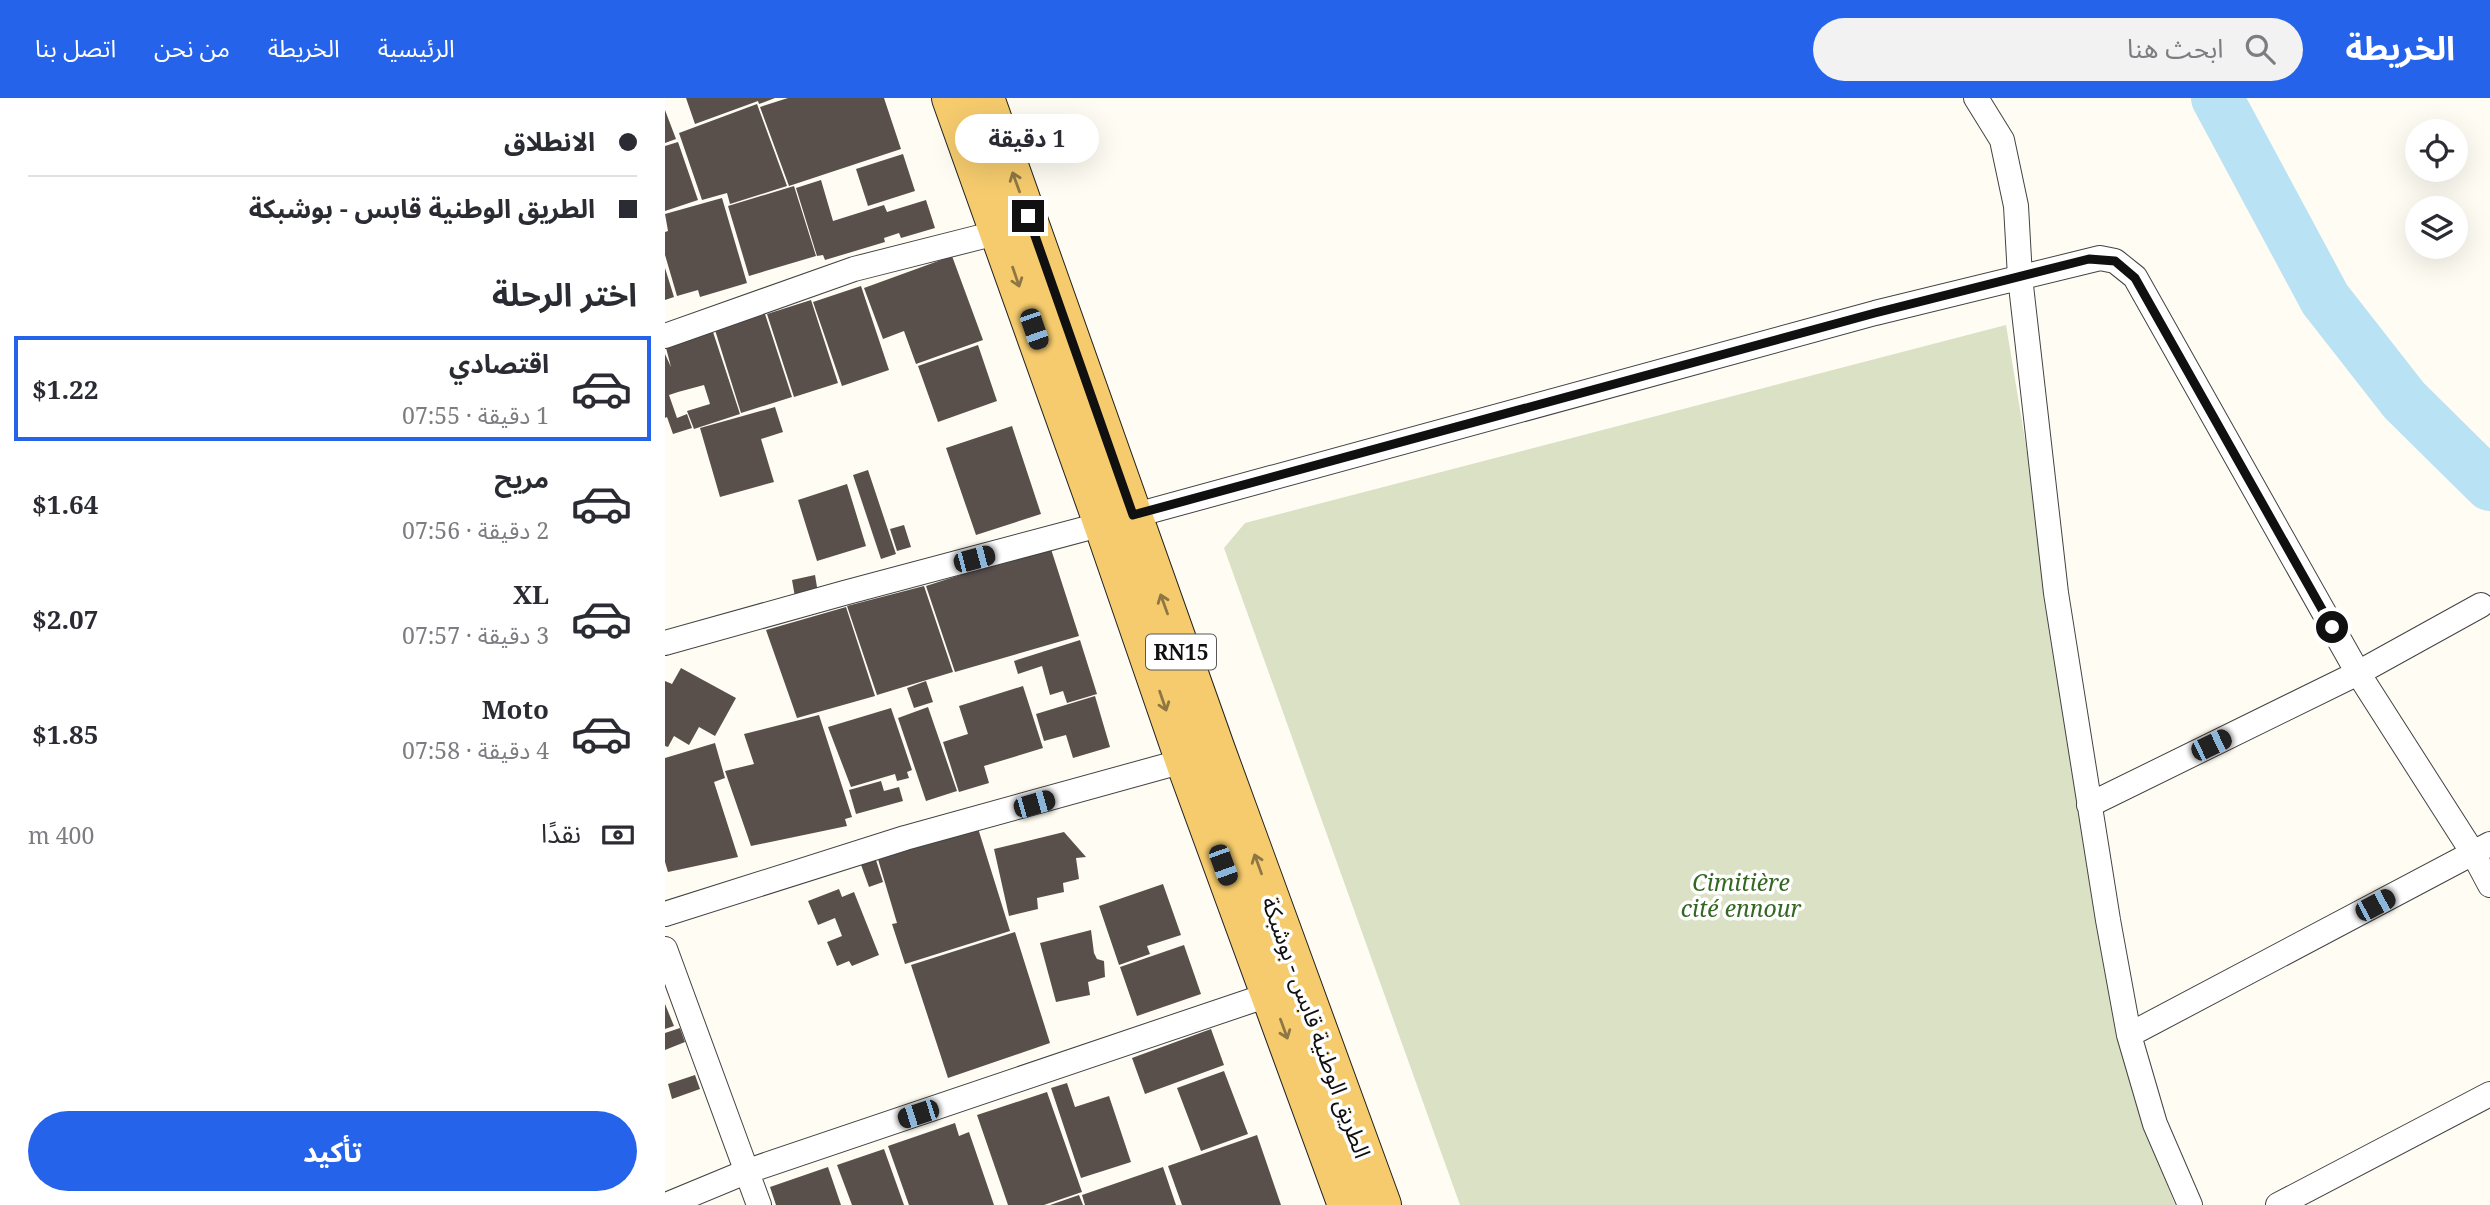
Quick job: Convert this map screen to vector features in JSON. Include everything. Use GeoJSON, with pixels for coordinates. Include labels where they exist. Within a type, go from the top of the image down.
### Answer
{"type":"FeatureCollection","features":[{"type":"Feature","properties":{"kind":"main road","name":"الطريق الوطنية قابس - بوشبكة"},"geometry":{"type":"LineString","coordinates":[[951,98],[1000,232],[1118,520]]}},
{"type":"Feature","properties":{"kind":"main road","name":"الطريق الوطنية قابس - بوشبكة"},"geometry":{"type":"LineString","coordinates":[[985,98],[1118,520],[1200,756],[1271,993],[1347,1205]]}},
{"type":"Feature","properties":{"kind":"main road","name":"الطريق الوطنية قابس - بوشبكة"},"geometry":{"type":"LineString","coordinates":[[1200,756],[1382,1205]]}},
{"type":"Feature","properties":{"kind":"street"},"geometry":{"type":"LineString","coordinates":[[1976,98],[2002,140],[2016,206],[2020,276],[2056,593],[2089,806],[2129,1035],[2155,1124],[2190,1205]]}},
{"type":"Feature","properties":{"kind":"street"},"geometry":{"type":"LineString","coordinates":[[665,336],[854,269],[1000,232]]}},
{"type":"Feature","properties":{"kind":"street"},"geometry":{"type":"LineString","coordinates":[[665,643],[1875,313],[2100,258],[2115,261],[2135,278],[2358,673],[2482,849],[2490,885]]}},
{"type":"Feature","properties":{"kind":"street"},"geometry":{"type":"LineString","coordinates":[[2089,806],[2358,673],[2481,605]]}},
{"type":"Feature","properties":{"kind":"street"},"geometry":{"type":"LineString","coordinates":[[665,914],[905,838],[1200,756]]}},
{"type":"Feature","properties":{"kind":"street"},"geometry":{"type":"LineString","coordinates":[[2129,1035],[2482,849]]}},
{"type":"Feature","properties":{"kind":"street"},"geometry":{"type":"LineString","coordinates":[[665,949],[759,1205]]}},
{"type":"Feature","properties":{"kind":"street"},"geometry":{"type":"LineString","coordinates":[[666,1205],[748,1171],[1271,993]]}},
{"type":"Feature","properties":{"kind":"street"},"geometry":{"type":"LineString","coordinates":[[2278,1205],[2490,1094]]}},
{"type":"Feature","properties":{"kind":"green space","name":"Cimitière cité ennour"},"geometry":{"type":"Polygon","coordinates":[[[2006,325],[2134,1098],[2175,1205],[1460,1205],[1224,548],[1245,523],[2006,325]]]}},
{"type":"Feature","properties":{"kind":"building"},"geometry":{"type":"Polygon","coordinates":[[[686,98],[775,98],[759,104],[758,101],[695,124],[686,98]]]}},
{"type":"Feature","properties":{"kind":"building"},"geometry":{"type":"Polygon","coordinates":[[[788,98],[884,98],[901,149],[789,186],[760,107],[788,98]]]}},
{"type":"Feature","properties":{"kind":"building"},"geometry":{"type":"Polygon","coordinates":[[[757,104],[787,186],[730,204],[727,193],[702,200],[679,133],[757,104]]]}},
{"type":"Feature","properties":{"kind":"building"},"geometry":{"type":"Polygon","coordinates":[[[665,110],[676,139],[665,143],[665,110]]]}},
{"type":"Feature","properties":{"kind":"building"},"geometry":{"type":"Polygon","coordinates":[[[678,142],[698,200],[665,211],[665,146],[678,142]]]}},
{"type":"Feature","properties":{"kind":"building"},"geometry":{"type":"Polygon","coordinates":[[[903,154],[915,191],[868,206],[856,169],[903,154]]]}},
{"type":"Feature","properties":{"kind":"building"},"geometry":{"type":"Polygon","coordinates":[[[821,180],[833,221],[884,205],[887,212],[926,200],[935,228],[901,238],[899,233],[884,238],[885,242],[825,260],[823,255],[817,256],[796,188],[821,180]]]}},
{"type":"Feature","properties":{"kind":"building"},"geometry":{"type":"Polygon","coordinates":[[[794,186],[816,256],[749,276],[728,206],[794,186]]]}},
{"type":"Feature","properties":{"kind":"building"},"geometry":{"type":"Polygon","coordinates":[[[722,198],[747,283],[700,297],[698,290],[677,296],[665,255],[665,232],[668,231],[665,214],[722,198]]]}},
{"type":"Feature","properties":{"kind":"building"},"geometry":{"type":"Polygon","coordinates":[[[952,256],[983,340],[916,364],[904,331],[883,339],[864,288],[952,256]]]}},
{"type":"Feature","properties":{"kind":"building"},"geometry":{"type":"Polygon","coordinates":[[[665,268],[674,297],[665,300],[665,268]]]}},
{"type":"Feature","properties":{"kind":"building"},"geometry":{"type":"Polygon","coordinates":[[[861,286],[889,370],[842,386],[813,302],[861,286]]]}},
{"type":"Feature","properties":{"kind":"building"},"geometry":{"type":"Polygon","coordinates":[[[811,300],[838,383],[794,397],[767,314],[811,300]]]}},
{"type":"Feature","properties":{"kind":"building"},"geometry":{"type":"Polygon","coordinates":[[[765,314],[792,397],[741,413],[715,330],[765,314]]]}},
{"type":"Feature","properties":{"kind":"building"},"geometry":{"type":"Polygon","coordinates":[[[712,329],[740,414],[694,429],[687,411],[710,404],[704,385],[678,392],[669,395],[677,418],[687,414],[692,428],[673,434],[667,417],[665,418],[665,354],[671,367],[665,344],[712,329]]]}},
{"type":"Feature","properties":{"kind":"building"},"geometry":{"type":"Polygon","coordinates":[[[978,345],[997,401],[938,422],[918,366],[978,345]]]}},
{"type":"Feature","properties":{"kind":"building"},"geometry":{"type":"Polygon","coordinates":[[[775,407],[783,432],[761,439],[774,482],[720,497],[700,428],[775,407]]]}},
{"type":"Feature","properties":{"kind":"building"},"geometry":{"type":"Polygon","coordinates":[[[1012,426],[1041,514],[976,535],[946,448],[1012,426]]]}},
{"type":"Feature","properties":{"kind":"building"},"geometry":{"type":"Polygon","coordinates":[[[868,470],[896,554],[881,559],[853,475],[868,470]]]}},
{"type":"Feature","properties":{"kind":"building"},"geometry":{"type":"Polygon","coordinates":[[[847,484],[866,546],[817,561],[798,500],[847,484]]]}},
{"type":"Feature","properties":{"kind":"building"},"geometry":{"type":"Polygon","coordinates":[[[904,525],[911,547],[897,551],[890,529],[904,525]]]}},
{"type":"Feature","properties":{"kind":"building"},"geometry":{"type":"Polygon","coordinates":[[[1050,546],[1079,636],[955,672],[926,586],[1050,546]]]}},
{"type":"Feature","properties":{"kind":"building"},"geometry":{"type":"Polygon","coordinates":[[[815,575],[818,593],[795,597],[792,580],[815,575]]]}},
{"type":"Feature","properties":{"kind":"building"},"geometry":{"type":"Polygon","coordinates":[[[924,586],[953,672],[877,695],[847,606],[924,586]]]}},
{"type":"Feature","properties":{"kind":"building"},"geometry":{"type":"Polygon","coordinates":[[[846,607],[875,696],[797,718],[766,630],[846,607]]]}},
{"type":"Feature","properties":{"kind":"building"},"geometry":{"type":"Polygon","coordinates":[[[1080,640],[1097,694],[1067,703],[1063,691],[1050,695],[1042,666],[1018,674],[1014,661],[1080,640]]]}},
{"type":"Feature","properties":{"kind":"building"},"geometry":{"type":"Polygon","coordinates":[[[681,668],[736,698],[715,736],[699,727],[689,745],[674,736],[668,747],[665,746],[665,681],[672,684],[681,668]]]}},
{"type":"Feature","properties":{"kind":"building"},"geometry":{"type":"Polygon","coordinates":[[[926,681],[933,702],[914,708],[907,688],[926,681]]]}},
{"type":"Feature","properties":{"kind":"building"},"geometry":{"type":"Polygon","coordinates":[[[1023,686],[1043,748],[984,766],[989,783],[959,792],[943,742],[968,734],[959,706],[1023,686]]]}},
{"type":"Feature","properties":{"kind":"building"},"geometry":{"type":"Polygon","coordinates":[[[1095,696],[1110,747],[1073,758],[1066,735],[1044,741],[1036,714],[1095,696]]]}},
{"type":"Feature","properties":{"kind":"building"},"geometry":{"type":"Polygon","coordinates":[[[928,707],[957,791],[926,801],[898,718],[928,707]]]}},
{"type":"Feature","properties":{"kind":"building"},"geometry":{"type":"Polygon","coordinates":[[[891,708],[912,770],[907,772],[909,778],[897,781],[895,774],[851,787],[828,727],[891,708]]]}},
{"type":"Feature","properties":{"kind":"building"},"geometry":{"type":"Polygon","coordinates":[[[819,715],[852,817],[845,819],[847,826],[751,846],[725,771],[754,764],[744,734],[819,715]]]}},
{"type":"Feature","properties":{"kind":"building"},"geometry":{"type":"Polygon","coordinates":[[[715,743],[725,778],[714,782],[738,857],[668,872],[665,862],[665,758],[715,743]]]}},
{"type":"Feature","properties":{"kind":"building"},"geometry":{"type":"Polygon","coordinates":[[[881,781],[884,791],[899,787],[903,801],[856,814],[849,790],[881,781]]]}},
{"type":"Feature","properties":{"kind":"building"},"geometry":{"type":"Polygon","coordinates":[[[977,825],[1010,931],[905,964],[892,924],[897,923],[877,856],[977,825]]]}},
{"type":"Feature","properties":{"kind":"building"},"geometry":{"type":"Polygon","coordinates":[[[1064,832],[1086,857],[1076,858],[1079,879],[1063,883],[1064,892],[1037,898],[1038,909],[1009,916],[994,849],[1064,832]]]}},
{"type":"Feature","properties":{"kind":"building"},"geometry":{"type":"Polygon","coordinates":[[[875,857],[883,882],[869,887],[860,862],[875,857]]]}},
{"type":"Feature","properties":{"kind":"building"},"geometry":{"type":"Polygon","coordinates":[[[1163,884],[1181,935],[1147,946],[1150,954],[1119,965],[1099,906],[1163,884]]]}},
{"type":"Feature","properties":{"kind":"building"},"geometry":{"type":"Polygon","coordinates":[[[839,889],[842,897],[854,892],[879,955],[852,966],[849,961],[837,966],[827,942],[842,936],[835,918],[818,925],[808,901],[839,889]]]}},
{"type":"Feature","properties":{"kind":"building"},"geometry":{"type":"Polygon","coordinates":[[[1091,930],[1094,953],[1097,959],[1104,961],[1105,977],[1088,982],[1090,995],[1056,1002],[1040,943],[1091,930]]]}},
{"type":"Feature","properties":{"kind":"building"},"geometry":{"type":"Polygon","coordinates":[[[1015,932],[1050,1043],[948,1078],[911,965],[1015,932]]]}},
{"type":"Feature","properties":{"kind":"building"},"geometry":{"type":"Polygon","coordinates":[[[1184,945],[1201,994],[1137,1016],[1120,967],[1184,945]]]}},
{"type":"Feature","properties":{"kind":"building"},"geometry":{"type":"Polygon","coordinates":[[[665,1004],[674,1026],[665,1029],[665,1004]]]}},
{"type":"Feature","properties":{"kind":"building"},"geometry":{"type":"Polygon","coordinates":[[[680,1028],[685,1042],[665,1050],[665,1033],[680,1028]]]}},
{"type":"Feature","properties":{"kind":"building"},"geometry":{"type":"Polygon","coordinates":[[[1211,1029],[1224,1065],[1145,1094],[1132,1058],[1211,1029]]]}},
{"type":"Feature","properties":{"kind":"building"},"geometry":{"type":"Polygon","coordinates":[[[1224,1071],[1248,1134],[1201,1151],[1177,1088],[1224,1071]]]}},
{"type":"Feature","properties":{"kind":"building"},"geometry":{"type":"Polygon","coordinates":[[[695,1075],[700,1089],[672,1099],[668,1084],[695,1075]]]}},
{"type":"Feature","properties":{"kind":"building"},"geometry":{"type":"Polygon","coordinates":[[[1067,1083],[1075,1107],[1109,1096],[1131,1162],[1081,1178],[1051,1088],[1067,1083]]]}},
{"type":"Feature","properties":{"kind":"building"},"geometry":{"type":"Polygon","coordinates":[[[1047,1092],[1082,1192],[1044,1205],[1008,1205],[977,1115],[1047,1092]]]}},
{"type":"Feature","properties":{"kind":"building"},"geometry":{"type":"Polygon","coordinates":[[[955,1123],[959,1136],[969,1132],[994,1205],[909,1205],[888,1146],[955,1123]]]}},
{"type":"Feature","properties":{"kind":"building"},"geometry":{"type":"Polygon","coordinates":[[[1257,1135],[1281,1205],[1182,1205],[1168,1166],[1257,1135]]]}},
{"type":"Feature","properties":{"kind":"building"},"geometry":{"type":"Polygon","coordinates":[[[884,1149],[904,1205],[852,1205],[837,1165],[884,1149]]]}},
{"type":"Feature","properties":{"kind":"building"},"geometry":{"type":"Polygon","coordinates":[[[828,1167],[841,1205],[776,1205],[770,1187],[828,1167]]]}},
{"type":"Feature","properties":{"kind":"building"},"geometry":{"type":"Polygon","coordinates":[[[1163,1167],[1176,1205],[1085,1205],[1082,1195],[1163,1167]]]}},
{"type":"Feature","properties":{"kind":"building"},"geometry":{"type":"Polygon","coordinates":[[[1079,1195],[1083,1205],[1050,1205],[1079,1195]]]}},
{"type":"Feature","properties":{"kind":"waterway"},"geometry":{"type":"LineString","coordinates":[[2217,98],[2325,299],[2404,400],[2490,485]]}},
{"type":"Feature","properties":{"kind":"route"},"geometry":{"type":"LineString","coordinates":[[1028,216],[1133,515],[1875,313],[2089,259],[2115,261],[2135,278],[2332,627]]}}]}
